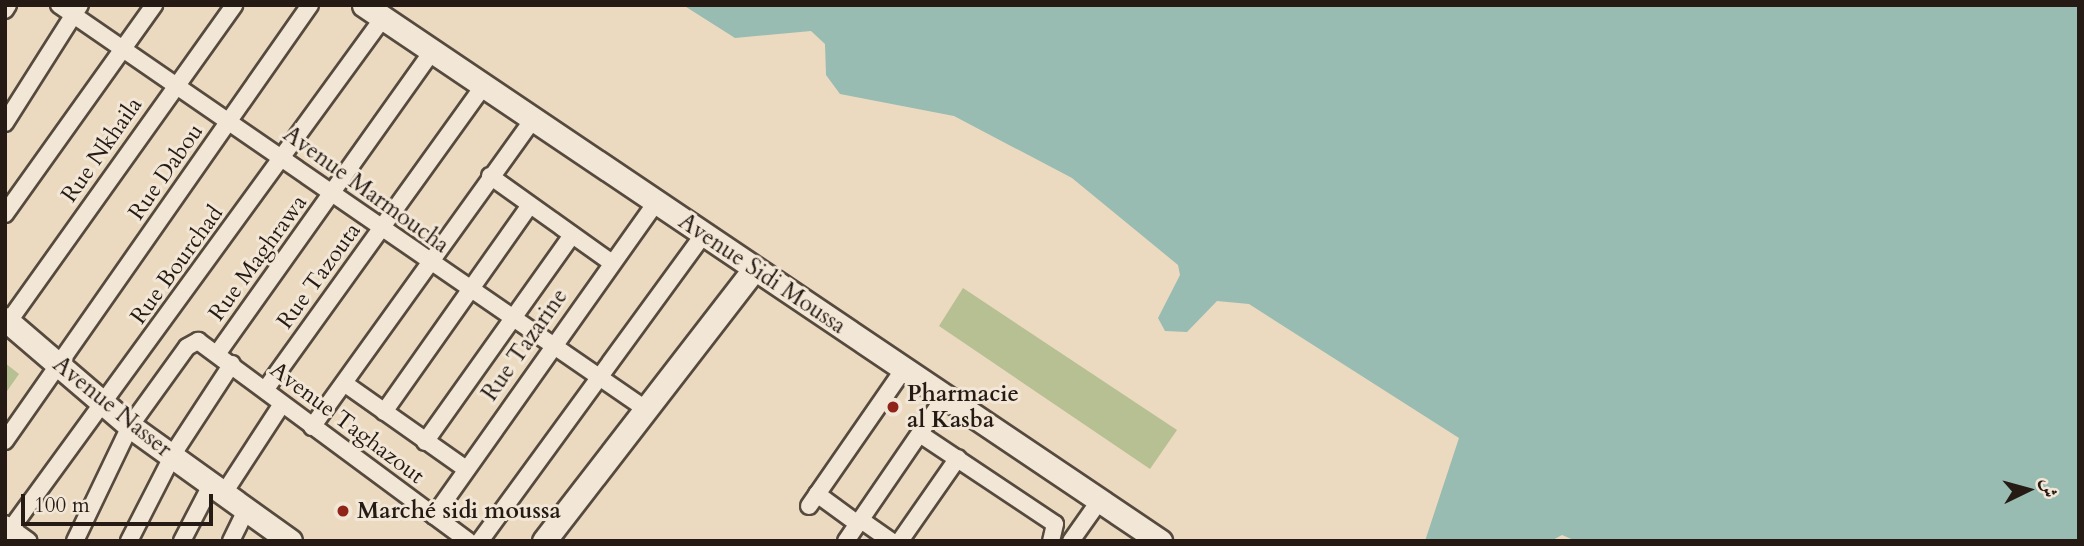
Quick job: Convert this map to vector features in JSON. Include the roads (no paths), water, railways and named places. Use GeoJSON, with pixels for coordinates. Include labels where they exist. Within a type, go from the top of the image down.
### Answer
{"type":"FeatureCollection","features":[{"type":"Feature","properties":{"kind":"street"},"geometry":{"type":"LineString","coordinates":[[5,10],[8,5]]}},
{"type":"Feature","properties":{"kind":"street","name":"Avenue Marmoucha"},"geometry":{"type":"LineString","coordinates":[[59,5],[77,10],[122,50],[229,120],[427,263],[648,410]]}},
{"type":"Feature","properties":{"kind":"street"},"geometry":{"type":"LineString","coordinates":[[5,214],[154,5]]}},
{"type":"Feature","properties":{"kind":"street","name":"Rue Nkhaila"},"geometry":{"type":"LineString","coordinates":[[7,320],[234,5]]}},
{"type":"Feature","properties":{"kind":"street","name":"Rue Dabou"},"geometry":{"type":"LineString","coordinates":[[5,441],[310,5]]}},
{"type":"Feature","properties":{"kind":"street"},"geometry":{"type":"LineString","coordinates":[[5,123],[77,10]]}},
{"type":"Feature","properties":{"kind":"street","name":"Avenue Sidi Moussa"},"geometry":{"type":"LineString","coordinates":[[374,12],[1158,540]]}},
{"type":"Feature","properties":{"kind":"street","name":"Rue Bourchad"},"geometry":{"type":"LineString","coordinates":[[7,530],[283,158],[374,12]]}},
{"type":"Feature","properties":{"kind":"street","name":"Rue Maghrawa"},"geometry":{"type":"LineString","coordinates":[[217,354],[432,51]]}},
{"type":"Feature","properties":{"kind":"street","name":"Rue Tazouta"},"geometry":{"type":"LineString","coordinates":[[265,390],[484,85]]}},
{"type":"Feature","properties":{"kind":"street"},"geometry":{"type":"LineString","coordinates":[[312,427],[427,263],[534,118]]}},
{"type":"Feature","properties":{"kind":"street"},"geometry":{"type":"LineString","coordinates":[[490,176],[612,263]]}},
{"type":"Feature","properties":{"kind":"street","name":"Rue Tazarine"},"geometry":{"type":"LineString","coordinates":[[434,516],[551,345],[656,202]]}},
{"type":"Feature","properties":{"kind":"street"},"geometry":{"type":"LineString","coordinates":[[384,412],[530,205]]}},
{"type":"Feature","properties":{"kind":"street"},"geometry":{"type":"LineString","coordinates":[[480,541],[597,375],[704,234]]}},
{"type":"Feature","properties":{"kind":"street"},"geometry":{"type":"LineString","coordinates":[[425,442],[572,235]]}},
{"type":"Feature","properties":{"kind":"street"},"geometry":{"type":"LineString","coordinates":[[544,541],[648,410],[754,269]]}},
{"type":"Feature","properties":{"kind":"street","name":"Avenue Nasser"},"geometry":{"type":"LineString","coordinates":[[7,320],[130,426],[288,540]]}},
{"type":"Feature","properties":{"kind":"street","name":"Avenue Taghazout"},"geometry":{"type":"LineString","coordinates":[[130,426],[187,346],[198,341],[468,541]]}},
{"type":"Feature","properties":{"kind":"street"},"geometry":{"type":"LineString","coordinates":[[129,541],[172,457],[232,364]]}},
{"type":"Feature","properties":{"kind":"street"},"geometry":{"type":"LineString","coordinates":[[891,541],[813,500],[903,370]]}},
{"type":"Feature","properties":{"kind":"street"},"geometry":{"type":"LineString","coordinates":[[344,383],[466,469]]}},
{"type":"Feature","properties":{"kind":"street"},"geometry":{"type":"LineString","coordinates":[[846,541],[944,398]]}},
{"type":"Feature","properties":{"kind":"street"},"geometry":{"type":"LineString","coordinates":[[182,541],[282,404]]}},
{"type":"Feature","properties":{"kind":"street"},"geometry":{"type":"LineString","coordinates":[[75,541],[130,426]]}},
{"type":"Feature","properties":{"kind":"street"},"geometry":{"type":"LineString","coordinates":[[920,434],[1055,524],[1051,541]]}},
{"type":"Feature","properties":{"kind":"street"},"geometry":{"type":"LineString","coordinates":[[900,541],[958,458]]}},
{"type":"Feature","properties":{"kind":"street"},"geometry":{"type":"LineString","coordinates":[[1071,541],[1100,500]]}},
{"type":"Feature","properties":{"kind":"street"},"geometry":{"type":"LineString","coordinates":[[231,541],[246,510]]}},
{"type":"Feature","properties":{"kind":"street"},"geometry":{"type":"LineString","coordinates":[[7,530],[28,541]]}},
{"type":"Feature","properties":{"kind":"water"},"geometry":{"type":"Polygon","coordinates":[[[683,5],[2079,5],[2079,541],[1576,541],[1562,535],[1551,541],[1425,541],[1459,438],[1249,304],[1217,301],[1187,332],[1165,331],[1158,318],[1180,275],[1178,265],[1072,178],[954,116],[840,94],[826,75],[825,44],[811,31],[735,38],[683,5]]]}},
{"type":"Feature","properties":{"kind":"place","name":"Pharmacie al Kasba"},"geometry":{"type":"Point","coordinates":[893,407]}},
{"type":"Feature","properties":{"kind":"place","name":"Marché sidi moussa"},"geometry":{"type":"Point","coordinates":[343,511]}}]}
